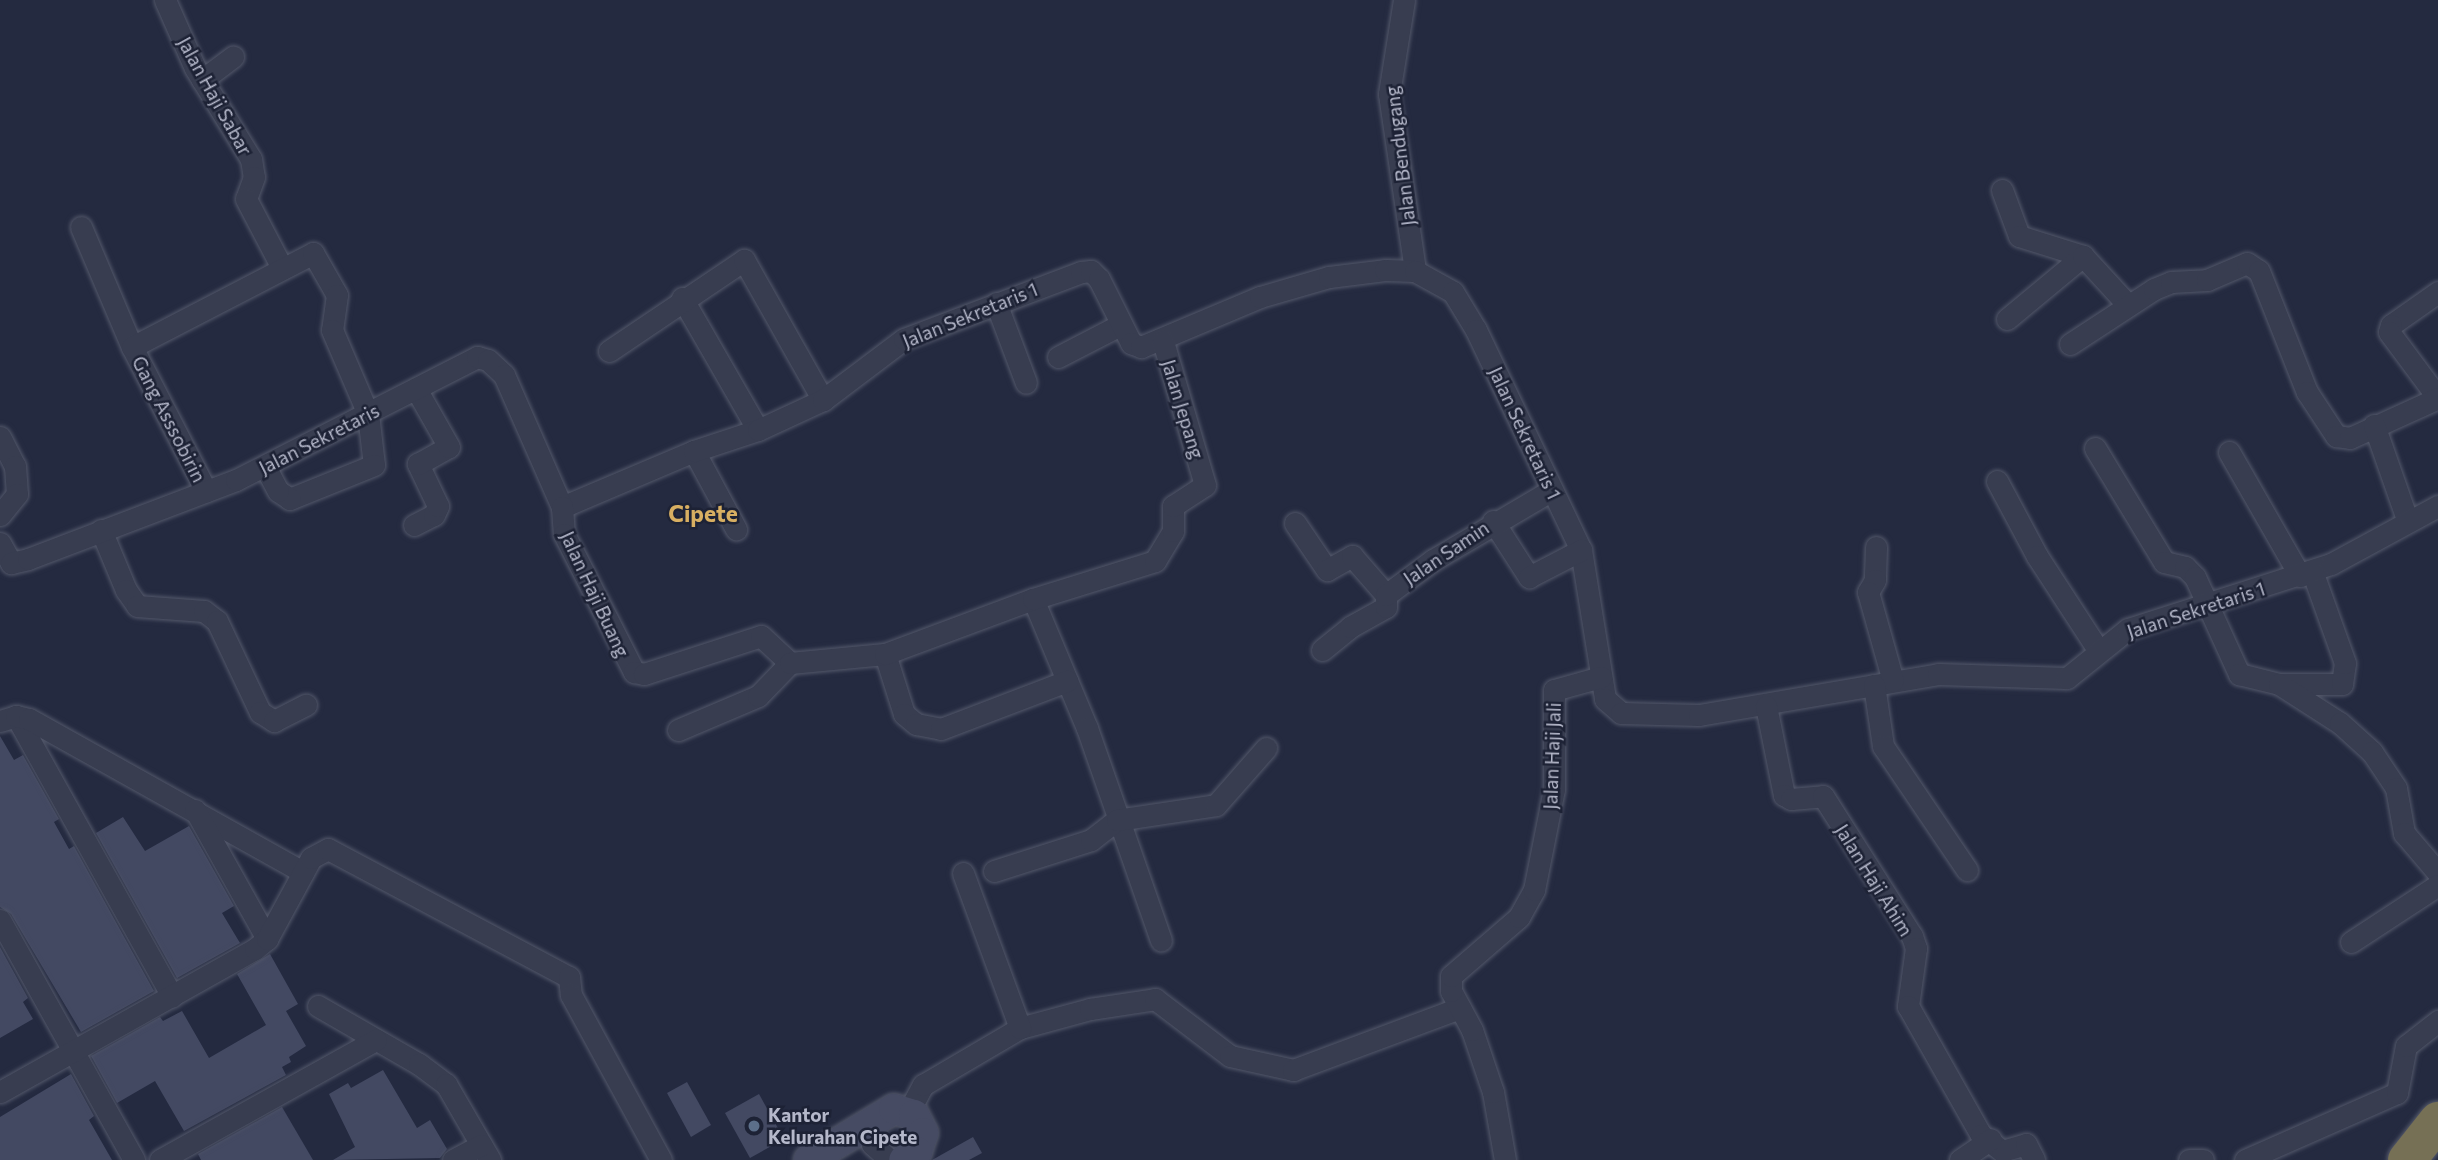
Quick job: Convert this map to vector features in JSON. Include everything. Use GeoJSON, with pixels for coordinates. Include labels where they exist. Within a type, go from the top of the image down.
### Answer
{"type":"FeatureCollection","features":[{"type":"Feature","properties":{"kind":"highway"},"geometry":{"type":"LineString","coordinates":[[2407,1160],[2438,1121]]}},
{"type":"Feature","properties":{"kind":"street","name":"Jalan Haji Sabar"},"geometry":{"type":"LineString","coordinates":[[164,0],[202,80],[251,159],[254,177],[246,199],[282,268]]}},
{"type":"Feature","properties":{"kind":"street","name":"Jalan Bendugang"},"geometry":{"type":"LineString","coordinates":[[1404,0],[1389,94],[1415,271]]}},
{"type":"Feature","properties":{"kind":"street"},"geometry":{"type":"LineString","coordinates":[[202,80],[233,57]]}},
{"type":"Feature","properties":{"kind":"street"},"geometry":{"type":"LineString","coordinates":[[2002,190],[2019,236],[2082,256],[2127,304]]}},
{"type":"Feature","properties":{"kind":"street","name":"Gang Asssobirin"},"geometry":{"type":"LineString","coordinates":[[80,227],[132,347],[205,491]]}},
{"type":"Feature","properties":{"kind":"street"},"geometry":{"type":"LineString","coordinates":[[132,347],[218,306],[313,253],[337,295],[332,330],[368,414],[375,461],[370,469],[290,499],[278,491],[266,468]]}},
{"type":"Feature","properties":{"kind":"street"},"geometry":{"type":"LineString","coordinates":[[2007,319],[2082,256]]}},
{"type":"Feature","properties":{"kind":"street"},"geometry":{"type":"LineString","coordinates":[[609,351],[682,299],[744,260],[823,400]]}},
{"type":"Feature","properties":{"kind":"street"},"geometry":{"type":"LineString","coordinates":[[2070,344],[2127,304],[2171,282],[2207,280],[2251,264],[2259,271],[2306,392],[2331,431],[2350,438],[2438,398],[2389,332],[2391,325],[2438,292]]}},
{"type":"Feature","properties":{"kind":"street","name":"Jalan Sekretaris 1"},"geometry":{"type":"LineString","coordinates":[[562,507],[694,451],[758,430],[823,400],[888,348],[996,303],[1091,271],[1120,325],[1135,346],[1163,341],[1260,297],[1329,277],[1362,271],[1415,271],[1453,292],[1500,377],[1581,550],[1608,706],[1644,717],[1766,706],[1938,674],[2067,678],[2128,629],[2306,573],[2407,519],[2438,506]]}},
{"type":"Feature","properties":{"kind":"street"},"geometry":{"type":"LineString","coordinates":[[682,299],[758,430]]}},
{"type":"Feature","properties":{"kind":"street"},"geometry":{"type":"LineString","coordinates":[[996,303],[1026,383]]}},
{"type":"Feature","properties":{"kind":"street"},"geometry":{"type":"LineString","coordinates":[[1058,357],[1120,325]]}},
{"type":"Feature","properties":{"kind":"street","name":"Jalan Jepang"},"geometry":{"type":"LineString","coordinates":[[1033,599],[1155,561],[1173,531],[1173,506],[1200,492],[1204,478],[1163,341]]}},
{"type":"Feature","properties":{"kind":"street","name":"Jalan Sekretaris"},"geometry":{"type":"LineString","coordinates":[[0,543],[6,563],[266,468],[477,357],[496,366],[562,507]]}},
{"type":"Feature","properties":{"kind":"street"},"geometry":{"type":"LineString","coordinates":[[414,524],[434,515],[438,506],[418,464],[449,447],[416,389]]}},
{"type":"Feature","properties":{"kind":"street"},"geometry":{"type":"LineString","coordinates":[[2374,425],[2407,519]]}},
{"type":"Feature","properties":{"kind":"street"},"geometry":{"type":"LineString","coordinates":[[0,437],[15,466],[17,494],[0,515]]}},
{"type":"Feature","properties":{"kind":"street"},"geometry":{"type":"LineString","coordinates":[[2095,448],[2164,562],[2191,572],[2209,604],[2235,672],[2279,684],[2342,684],[2345,663],[2306,573],[2229,452]]}},
{"type":"Feature","properties":{"kind":"street"},"geometry":{"type":"LineString","coordinates":[[694,451],[736,529]]}},
{"type":"Feature","properties":{"kind":"street"},"geometry":{"type":"LineString","coordinates":[[1997,481],[2037,556],[2099,651]]}},
{"type":"Feature","properties":{"kind":"street","name":"Jalan Samin"},"geometry":{"type":"LineString","coordinates":[[1322,650],[1350,627],[1386,607],[1386,595],[1493,521],[1552,490]]}},
{"type":"Feature","properties":{"kind":"street","name":"Jalan Haji Buang"},"geometry":{"type":"LineString","coordinates":[[562,507],[564,534],[634,672],[644,674],[761,636],[790,663]]}},
{"type":"Feature","properties":{"kind":"street"},"geometry":{"type":"LineString","coordinates":[[1493,521],[1528,577],[1581,550]]}},
{"type":"Feature","properties":{"kind":"street"},"geometry":{"type":"LineString","coordinates":[[1295,523],[1327,570],[1352,556],[1386,595]]}},
{"type":"Feature","properties":{"kind":"street"},"geometry":{"type":"LineString","coordinates":[[101,530],[125,590],[137,606],[204,611],[217,621],[260,712],[274,721],[287,718],[306,705]]}},
{"type":"Feature","properties":{"kind":"street"},"geometry":{"type":"LineString","coordinates":[[1875,547],[1875,580],[1868,592],[1883,683],[1883,746],[1966,870]]}},
{"type":"Feature","properties":{"kind":"street"},"geometry":{"type":"LineString","coordinates":[[678,730],[758,696],[790,663],[885,654],[1033,599],[1067,681],[1161,941]]}},
{"type":"Feature","properties":{"kind":"street"},"geometry":{"type":"LineString","coordinates":[[885,654],[904,714],[916,723],[941,729],[1067,681]]}},
{"type":"Feature","properties":{"kind":"street","name":"Jalan Haji Jali"},"geometry":{"type":"LineString","coordinates":[[1505,1160],[1493,1092],[1451,990],[1452,972],[1519,917],[1534,890],[1554,789],[1554,690],[1601,677]]}},
{"type":"Feature","properties":{"kind":"street"},"geometry":{"type":"LineString","coordinates":[[2279,684],[2340,723],[2372,752],[2396,788],[2404,833],[2438,873]]}},
{"type":"Feature","properties":{"kind":"street","name":"Jalan Haji Ahim"},"geometry":{"type":"LineString","coordinates":[[1766,706],[1782,790],[1791,799],[1824,796],[1912,936],[1916,948],[1908,1006],[1981,1135],[1991,1139]]}},
{"type":"Feature","properties":{"kind":"street"},"geometry":{"type":"LineString","coordinates":[[8,719],[195,810],[303,872]]}},
{"type":"Feature","properties":{"kind":"street"},"geometry":{"type":"LineString","coordinates":[[8,719],[172,996]]}},
{"type":"Feature","properties":{"kind":"street"},"geometry":{"type":"LineString","coordinates":[[994,871],[1091,840],[1117,820],[1216,805],[1266,748]]}},
{"type":"Feature","properties":{"kind":"street"},"geometry":{"type":"LineString","coordinates":[[195,810],[267,939]]}},
{"type":"Feature","properties":{"kind":"street"},"geometry":{"type":"LineString","coordinates":[[0,1092],[172,996],[267,939],[303,872],[319,853],[339,852],[569,977],[571,995],[661,1160]]}},
{"type":"Feature","properties":{"kind":"street"},"geometry":{"type":"LineString","coordinates":[[963,873],[1020,1028]]}},
{"type":"Feature","properties":{"kind":"street"},"geometry":{"type":"LineString","coordinates":[[2351,942],[2438,885]]}},
{"type":"Feature","properties":{"kind":"street"},"geometry":{"type":"LineString","coordinates":[[0,920],[134,1160]]}},
{"type":"Feature","properties":{"kind":"street"},"geometry":{"type":"LineString","coordinates":[[909,1111],[923,1085],[1020,1028],[1090,1009],[1155,999],[1230,1056],[1293,1070],[1460,1008]]}},
{"type":"Feature","properties":{"kind":"street"},"geometry":{"type":"LineString","coordinates":[[318,1006],[446,1084],[485,1152],[453,1160]]}},
{"type":"Feature","properties":{"kind":"street"},"geometry":{"type":"LineString","coordinates":[[2245,1160],[2397,1093],[2406,1046],[2438,1021]]}},
{"type":"Feature","properties":{"kind":"street"},"geometry":{"type":"LineString","coordinates":[[160,1160],[376,1040]]}},
{"type":"Feature","properties":{"kind":"street"},"geometry":{"type":"LineString","coordinates":[[809,1160],[873,1126],[887,1110],[909,1111]]}},
{"type":"Feature","properties":{"kind":"street"},"geometry":{"type":"LineString","coordinates":[[873,1126],[872,1144],[904,1160],[921,1146],[923,1133],[909,1111]]}},
{"type":"Feature","properties":{"kind":"street"},"geometry":{"type":"LineString","coordinates":[[1960,1160],[1991,1139],[2002,1151],[2026,1144],[2034,1160]]}},
{"type":"Feature","properties":{"kind":"street"},"geometry":{"type":"LineString","coordinates":[[2189,1160],[2203,1160]]}},
{"type":"Feature","properties":{"kind":"building"},"geometry":{"type":"Polygon","coordinates":[[[0,736],[14,760],[23,755],[59,819],[54,822],[69,849],[74,846],[154,991],[81,1032],[11,914],[0,907],[0,736]]]}},
{"type":"Feature","properties":{"kind":"building"},"geometry":{"type":"Polygon","coordinates":[[[123,817],[145,851],[189,826],[234,906],[222,913],[240,943],[177,978],[96,833],[123,817]]]}},
{"type":"Feature","properties":{"kind":"building"},"geometry":{"type":"Polygon","coordinates":[[[0,947],[28,998],[23,1002],[33,1019],[0,1038],[0,947]]]}},
{"type":"Feature","properties":{"kind":"building"},"geometry":{"type":"Polygon","coordinates":[[[270,954],[298,1004],[286,1011],[306,1046],[289,1057],[291,1062],[282,1067],[286,1075],[184,1131],[155,1081],[117,1103],[91,1056],[160,1017],[163,1021],[182,1011],[209,1058],[266,1025],[237,974],[270,954]]]}},
{"type":"Feature","properties":{"kind":"building"},"geometry":{"type":"Polygon","coordinates":[[[383,1070],[417,1128],[430,1120],[447,1149],[440,1158],[333,1160],[355,1147],[329,1094],[348,1083],[351,1088],[383,1070]]]}},
{"type":"Feature","properties":{"kind":"building"},"geometry":{"type":"Polygon","coordinates":[[[71,1074],[94,1116],[89,1120],[112,1160],[0,1160],[0,1117],[71,1074]]]}},
{"type":"Feature","properties":{"kind":"building"},"geometry":{"type":"Polygon","coordinates":[[[687,1082],[711,1125],[691,1137],[667,1093],[687,1082]]]}},
{"type":"Feature","properties":{"kind":"building","name":"Kantor Kelurahan Cipete"},"geometry":{"type":"Polygon","coordinates":[[[759,1094],[784,1139],[750,1158],[725,1113],[759,1094]]]}},
{"type":"Feature","properties":{"kind":"building"},"geometry":{"type":"Polygon","coordinates":[[[282,1107],[313,1160],[201,1160],[198,1154],[282,1107]]]}},
{"type":"Feature","properties":{"kind":"building"},"geometry":{"type":"Polygon","coordinates":[[[973,1137],[982,1153],[969,1160],[932,1160],[973,1137]]]}},
{"type":"Feature","properties":{"kind":"place","name":"Kantor Kelurahan Cipete"},"geometry":{"type":"Point","coordinates":[754,1126]}},
{"type":"Feature","properties":{"kind":"district","name":"Cipete"},"geometry":{"type":"Point","coordinates":[703,513]}}]}
